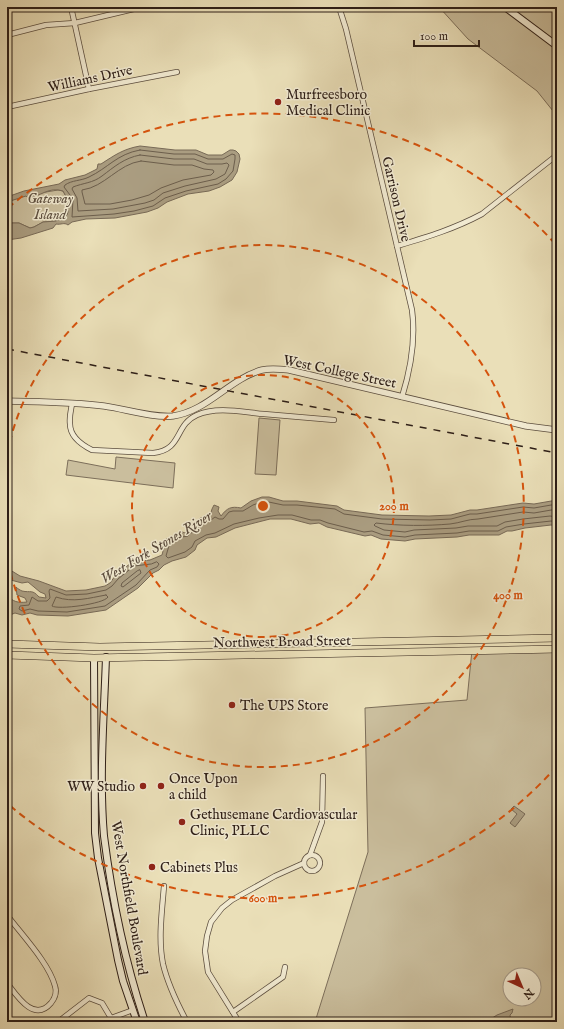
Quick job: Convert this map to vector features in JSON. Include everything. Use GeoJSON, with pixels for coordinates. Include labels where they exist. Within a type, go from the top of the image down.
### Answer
{"type":"FeatureCollection","features":[{"type":"Feature","properties":{"kind":"main road"},"geometry":{"type":"LineString","coordinates":[[505,7],[557,46]]}},
{"type":"Feature","properties":{"kind":"main road"},"geometry":{"type":"LineString","coordinates":[[533,638],[533,649]]}},
{"type":"Feature","properties":{"kind":"main road","name":"Northwest Broad Street"},"geometry":{"type":"LineString","coordinates":[[7,644],[100,646],[557,638]]}},
{"type":"Feature","properties":{"kind":"main road"},"geometry":{"type":"LineString","coordinates":[[472,639],[472,650]]}},
{"type":"Feature","properties":{"kind":"main road"},"geometry":{"type":"LineString","coordinates":[[320,642],[321,653]]}},
{"type":"Feature","properties":{"kind":"main road"},"geometry":{"type":"LineString","coordinates":[[264,643],[264,654]]}},
{"type":"Feature","properties":{"kind":"main road"},"geometry":{"type":"LineString","coordinates":[[222,644],[222,655]]}},
{"type":"Feature","properties":{"kind":"main road"},"geometry":{"type":"LineString","coordinates":[[100,646],[106,657]]}},
{"type":"Feature","properties":{"kind":"main road"},"geometry":{"type":"LineString","coordinates":[[94,658],[100,646]]}},
{"type":"Feature","properties":{"kind":"main road","name":"Northwest Broad Street"},"geometry":{"type":"LineString","coordinates":[[7,655],[94,658],[557,649]]}},
{"type":"Feature","properties":{"kind":"main road","name":"West Northfield Boulevard"},"geometry":{"type":"LineString","coordinates":[[106,657],[102,819],[105,847],[124,948],[130,974],[145,1022]]}},
{"type":"Feature","properties":{"kind":"main road","name":"West Northfield Boulevard"},"geometry":{"type":"LineString","coordinates":[[94,658],[95,833],[98,858],[123,981],[137,1022]]}},
{"type":"Feature","properties":{"kind":"main road"},"geometry":{"type":"LineString","coordinates":[[116,949],[124,948]]}},
{"type":"Feature","properties":{"kind":"street"},"geometry":{"type":"LineString","coordinates":[[71,7],[88,89]]}},
{"type":"Feature","properties":{"kind":"street"},"geometry":{"type":"LineString","coordinates":[[7,34],[46,25],[75,23],[142,7]]}},
{"type":"Feature","properties":{"kind":"street","name":"Garrison Drive"},"geometry":{"type":"LineString","coordinates":[[340,7],[414,323],[413,352],[402,397]]}},
{"type":"Feature","properties":{"kind":"street","name":"Williams Drive"},"geometry":{"type":"LineString","coordinates":[[7,108],[88,89],[177,72]]}},
{"type":"Feature","properties":{"kind":"street"},"geometry":{"type":"LineString","coordinates":[[397,246],[438,234],[468,222],[482,214],[557,155]]}},
{"type":"Feature","properties":{"kind":"street"},"geometry":{"type":"LineString","coordinates":[[555,354],[557,362]]}},
{"type":"Feature","properties":{"kind":"street","name":"West College Street"},"geometry":{"type":"LineString","coordinates":[[7,401],[103,406],[159,416],[172,416],[197,409],[252,374],[273,368],[289,370],[526,426],[557,430]]}},
{"type":"Feature","properties":{"kind":"street"},"geometry":{"type":"LineString","coordinates":[[72,404],[69,425],[74,435],[83,446],[92,450],[153,453],[161,452],[169,448],[175,442],[184,424],[190,418],[198,414],[221,410],[334,420]]}},
{"type":"Feature","properties":{"kind":"street"},"geometry":{"type":"LineString","coordinates":[[310,855],[317,857],[320,862],[315,870],[309,870],[305,867],[304,863],[305,858],[310,855],[322,822],[323,776]]}},
{"type":"Feature","properties":{"kind":"street"},"geometry":{"type":"LineString","coordinates":[[239,1022],[208,972],[205,951],[211,922],[222,908],[232,900],[275,876],[304,863]]}},
{"type":"Feature","properties":{"kind":"street"},"geometry":{"type":"LineString","coordinates":[[164,886],[161,946],[164,965],[187,1022]]}},
{"type":"Feature","properties":{"kind":"street"},"geometry":{"type":"LineString","coordinates":[[7,915],[45,965],[55,986],[56,995],[52,1002],[46,1007],[38,1010],[31,1009],[25,1005],[7,983]]}},
{"type":"Feature","properties":{"kind":"street"},"geometry":{"type":"LineString","coordinates":[[233,1012],[283,977],[285,967]]}},
{"type":"Feature","properties":{"kind":"street"},"geometry":{"type":"LineString","coordinates":[[58,1022],[89,998],[102,1003],[109,1020],[133,1010]]}},
{"type":"Feature","properties":{"kind":"green space"},"geometry":{"type":"Polygon","coordinates":[[[439,7],[557,7],[557,116],[537,91],[468,39],[439,7]]]}},
{"type":"Feature","properties":{"kind":"green space","name":"Gateway Island"},"geometry":{"type":"Polygon","coordinates":[[[58,190],[63,191],[69,202],[67,207],[67,216],[56,221],[43,222],[30,228],[19,223],[7,223],[7,202],[26,195],[28,198],[40,193],[58,190]]]}},
{"type":"Feature","properties":{"kind":"green space"},"geometry":{"type":"Polygon","coordinates":[[[259,418],[280,420],[276,475],[255,474],[259,418]]]}},
{"type":"Feature","properties":{"kind":"green space"},"geometry":{"type":"Polygon","coordinates":[[[116,457],[175,463],[173,488],[66,475],[68,460],[115,469],[116,457]]]}},
{"type":"Feature","properties":{"kind":"green space"},"geometry":{"type":"Polygon","coordinates":[[[472,650],[557,652],[557,1022],[315,1022],[368,852],[365,708],[467,700],[472,650]]]}},
{"type":"Feature","properties":{"kind":"water"},"geometry":{"type":"Polygon","coordinates":[[[140,146],[175,150],[196,150],[208,155],[222,155],[230,150],[233,150],[239,154],[240,159],[237,172],[232,180],[209,191],[188,194],[147,212],[115,218],[86,219],[72,222],[68,225],[56,224],[53,228],[21,238],[7,240],[7,223],[19,223],[30,228],[43,222],[56,221],[67,215],[67,207],[69,202],[63,191],[58,190],[49,191],[28,198],[26,196],[7,202],[7,197],[24,191],[59,184],[65,180],[85,175],[97,169],[98,164],[101,164],[115,155],[140,146]]]}},
{"type":"Feature","properties":{"kind":"water"},"geometry":{"type":"Polygon","coordinates":[[[262,497],[269,497],[283,501],[297,501],[337,506],[344,510],[382,515],[429,516],[451,515],[470,510],[523,503],[534,504],[557,500],[557,526],[551,525],[525,528],[507,531],[499,535],[469,535],[405,541],[381,539],[371,535],[365,536],[327,527],[319,523],[310,524],[291,519],[270,519],[235,528],[216,537],[207,538],[197,545],[195,550],[186,557],[164,565],[153,573],[138,588],[106,610],[68,616],[37,615],[30,613],[22,615],[15,613],[10,615],[7,614],[7,595],[16,602],[27,602],[25,598],[17,595],[16,587],[22,591],[33,592],[39,597],[46,598],[45,594],[40,592],[28,582],[22,583],[7,579],[7,568],[20,576],[66,591],[86,590],[105,586],[132,562],[150,560],[162,555],[166,539],[178,535],[180,531],[185,533],[190,528],[193,529],[200,518],[210,516],[214,505],[219,507],[218,511],[221,516],[230,508],[241,508],[251,501],[262,497]]]}},
{"type":"Feature","properties":{"kind":"water"},"geometry":{"type":"Polygon","coordinates":[[[514,806],[525,814],[515,827],[510,823],[517,814],[511,809],[514,806]]]}},
{"type":"Feature","properties":{"kind":"water"},"geometry":{"type":"Polygon","coordinates":[[[513,1009],[510,1015],[511,1022],[486,1022],[497,1015],[513,1009]]]}},
{"type":"Feature","properties":{"kind":"railway"},"geometry":{"type":"LineString","coordinates":[[7,349],[557,453]]}},
{"type":"Feature","properties":{"kind":"place","name":"Murfreesboro Medical Clinic"},"geometry":{"type":"Point","coordinates":[278,102]}},
{"type":"Feature","properties":{"kind":"place","name":"The UPS Store"},"geometry":{"type":"Point","coordinates":[232,705]}},
{"type":"Feature","properties":{"kind":"place","name":"WW Studio"},"geometry":{"type":"Point","coordinates":[143,786]}},
{"type":"Feature","properties":{"kind":"place","name":"Once Upon a child"},"geometry":{"type":"Point","coordinates":[161,786]}},
{"type":"Feature","properties":{"kind":"place","name":"Gethusemane Cardiovascular Clinic, PLLC"},"geometry":{"type":"Point","coordinates":[182,822]}},
{"type":"Feature","properties":{"kind":"place","name":"Cabinets Plus"},"geometry":{"type":"Point","coordinates":[152,867]}},
{"type":"Feature","properties":{"kind":"water label","name":"West Fork Stones River"},"geometry":{"type":"Point","coordinates":[156,547]}}]}
